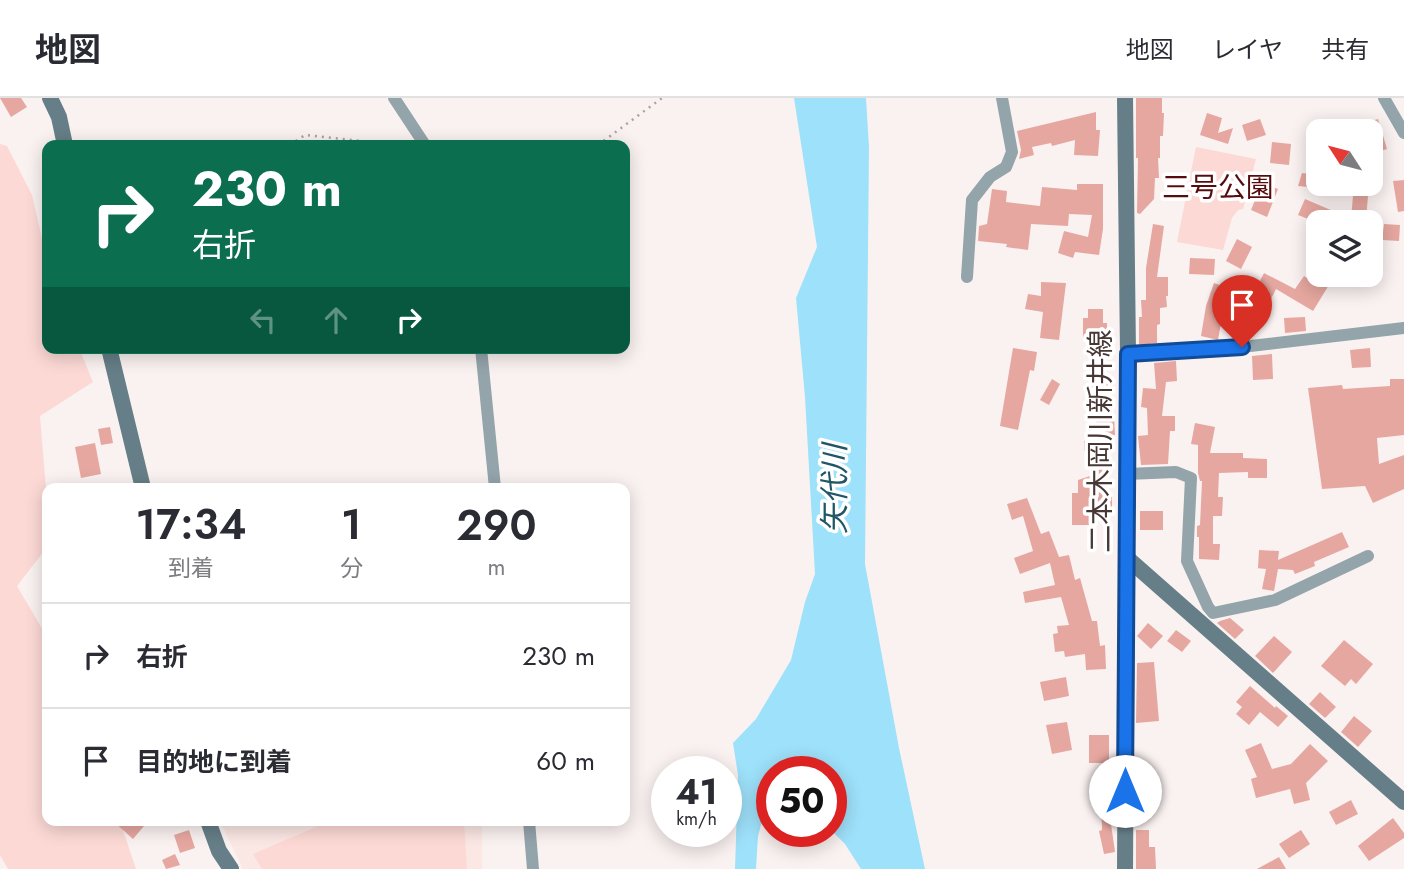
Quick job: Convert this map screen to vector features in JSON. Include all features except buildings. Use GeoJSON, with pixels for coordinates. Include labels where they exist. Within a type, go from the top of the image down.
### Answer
{"type":"FeatureCollection","features":[{"type":"Feature","properties":{"kind":"main road"},"geometry":{"type":"LineString","coordinates":[[50,98],[59,117],[64,140]]}},
{"type":"Feature","properties":{"kind":"main road","name":"二本木岡川新井線"},"geometry":{"type":"LineString","coordinates":[[1125,98],[1128,354],[1125,869]]}},
{"type":"Feature","properties":{"kind":"main road"},"geometry":{"type":"LineString","coordinates":[[110,354],[142,483]]}},
{"type":"Feature","properties":{"kind":"main road"},"geometry":{"type":"LineString","coordinates":[[1126,557],[1208,619],[1402,796]]}},
{"type":"Feature","properties":{"kind":"main road"},"geometry":{"type":"LineString","coordinates":[[210,826],[219,851],[231,869]]}},
{"type":"Feature","properties":{"kind":"street"},"geometry":{"type":"LineString","coordinates":[[394,98],[422,140]]}},
{"type":"Feature","properties":{"kind":"street"},"geometry":{"type":"LineString","coordinates":[[967,277],[972,200],[990,177],[1006,167],[1012,152],[1002,98]]}},
{"type":"Feature","properties":{"kind":"street"},"geometry":{"type":"LineString","coordinates":[[1384,98],[1404,133]]}},
{"type":"Feature","properties":{"kind":"street"},"geometry":{"type":"LineString","coordinates":[[1128,354],[1242,347],[1404,328]]}},
{"type":"Feature","properties":{"kind":"street"},"geometry":{"type":"LineString","coordinates":[[482,354],[494,483]]}},
{"type":"Feature","properties":{"kind":"street"},"geometry":{"type":"LineString","coordinates":[[1127,474],[1176,472],[1191,478],[1187,561],[1208,607],[1208,619],[1275,600],[1368,556]]}},
{"type":"Feature","properties":{"kind":"street"},"geometry":{"type":"LineString","coordinates":[[529,826],[533,869]]}},
{"type":"Feature","properties":{"kind":"path"},"geometry":{"type":"LineString","coordinates":[[605,140],[662,98]]}},
{"type":"Feature","properties":{"kind":"path"},"geometry":{"type":"LineString","coordinates":[[297,140],[304,135],[351,140]]}},
{"type":"Feature","properties":{"kind":"shaded area"},"geometry":{"type":"Polygon","coordinates":[[[222,826],[482,826],[482,869],[243,869],[222,826]]]}},
{"type":"Feature","properties":{"kind":"green space"},"geometry":{"type":"Polygon","coordinates":[[[0,144],[7,146],[32,195],[42,238],[42,354],[81,354],[93,382],[40,416],[46,483],[42,483],[42,554],[17,586],[42,628],[42,826],[122,826],[136,869],[8,869],[0,855],[0,144]]]}},
{"type":"Feature","properties":{"kind":"green space","name":"三号公園"},"geometry":{"type":"Polygon","coordinates":[[[1196,147],[1256,159],[1243,209],[1238,210],[1232,218],[1223,250],[1177,242],[1196,147]]]}},
{"type":"Feature","properties":{"kind":"green space"},"geometry":{"type":"Polygon","coordinates":[[[318,826],[464,826],[467,869],[262,869],[253,854],[318,826]]]}},
{"type":"Feature","properties":{"kind":"water","name":"矢代川"},"geometry":{"type":"Polygon","coordinates":[[[794,98],[866,98],[869,147],[865,564],[899,748],[925,869],[861,869],[847,847],[847,756],[756,756],[756,869],[735,869],[736,847],[742,847],[742,756],[735,756],[733,743],[756,719],[791,660],[805,602],[815,574],[805,397],[796,298],[817,247],[794,98]]]}},
{"type":"Feature","properties":{"kind":"route"},"geometry":{"type":"LineString","coordinates":[[1125,791],[1128,354],[1242,347]]}}]}
